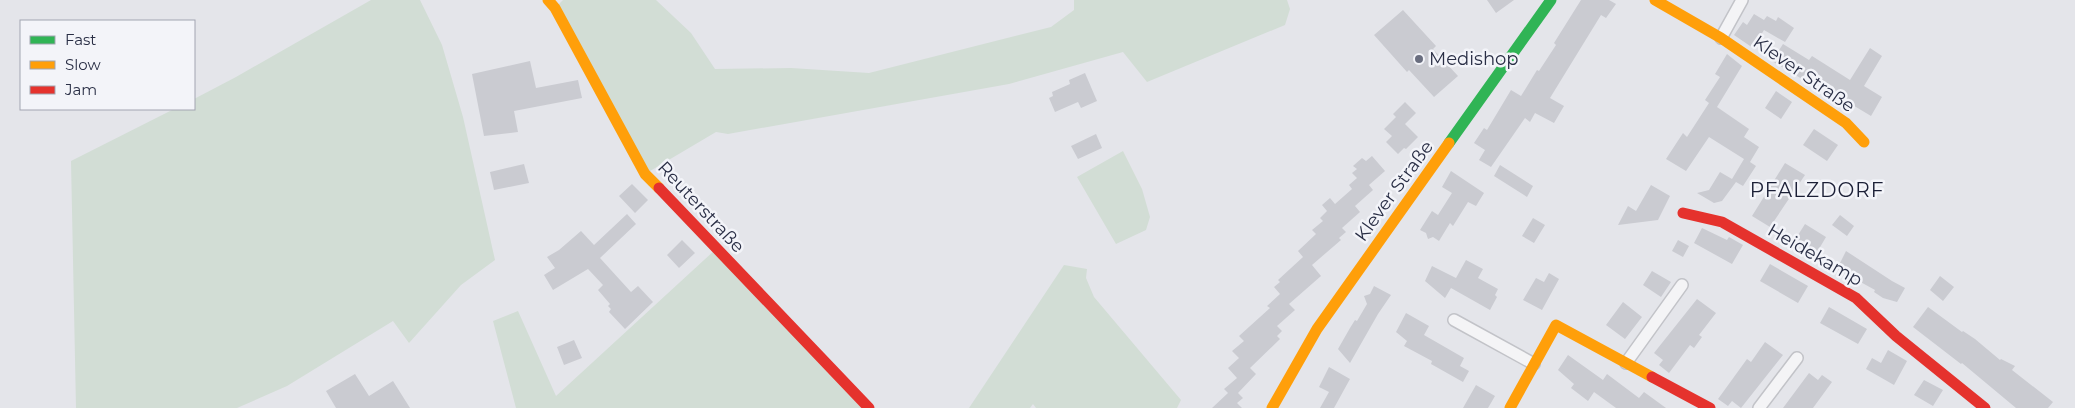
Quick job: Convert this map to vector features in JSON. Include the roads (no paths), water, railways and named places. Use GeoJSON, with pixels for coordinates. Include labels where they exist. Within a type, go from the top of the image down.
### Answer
{"type":"FeatureCollection","features":[{"type":"Feature","properties":{"kind":"street","name":"Reuterstraße"},"geometry":{"type":"LineString","coordinates":[[548,0],[555,8],[645,174],[869,408]]}},
{"type":"Feature","properties":{"kind":"street","name":"Klever Straße"},"geometry":{"type":"LineString","coordinates":[[1272,408],[1317,329],[1551,0]]}},
{"type":"Feature","properties":{"kind":"street","name":"Klever Straße"},"geometry":{"type":"LineString","coordinates":[[1655,0],[1721,38],[1846,123],[1864,142]]}},
{"type":"Feature","properties":{"kind":"street"},"geometry":{"type":"LineString","coordinates":[[1721,38],[1742,0]]}},
{"type":"Feature","properties":{"kind":"street","name":"Heidekamp"},"geometry":{"type":"LineString","coordinates":[[1683,213],[1722,222],[1856,298],[1896,336],[1985,408]]}},
{"type":"Feature","properties":{"kind":"street"},"geometry":{"type":"LineString","coordinates":[[1626,363],[1682,285]]}},
{"type":"Feature","properties":{"kind":"street"},"geometry":{"type":"LineString","coordinates":[[1454,320],[1534,364]]}},
{"type":"Feature","properties":{"kind":"street"},"geometry":{"type":"LineString","coordinates":[[1510,408],[1556,325],[1710,408]]}},
{"type":"Feature","properties":{"kind":"street"},"geometry":{"type":"LineString","coordinates":[[1759,408],[1797,358]]}},
{"type":"Feature","properties":{"kind":"place","name":"Medishop"},"geometry":{"type":"Point","coordinates":[1419,59]}},
{"type":"Feature","properties":{"kind":"district","name":"PFALZDORF"},"geometry":{"type":"Point","coordinates":[1817,190]}}]}
